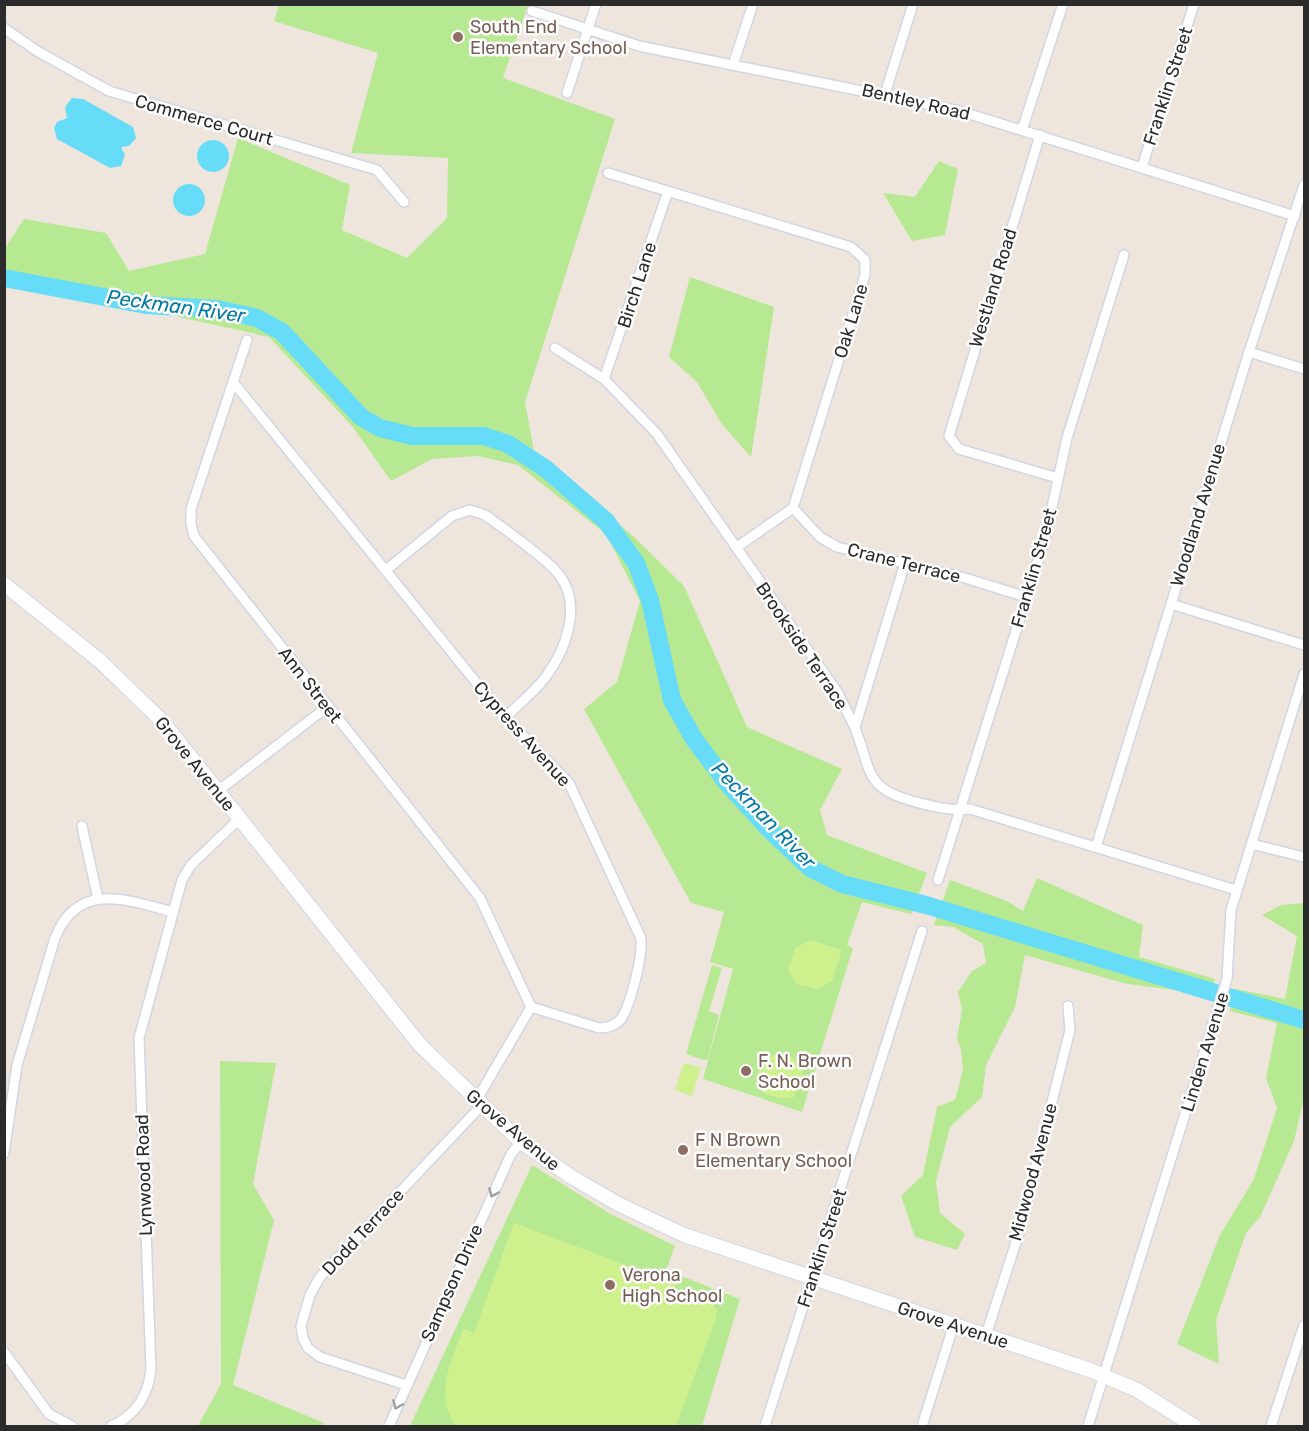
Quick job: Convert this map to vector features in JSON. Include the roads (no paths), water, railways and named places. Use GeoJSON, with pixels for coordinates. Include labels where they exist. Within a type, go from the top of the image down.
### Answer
{"type":"FeatureCollection","features":[{"type":"Feature","properties":{"kind":"street"},"geometry":{"type":"LineString","coordinates":[[567,93],[596,4]]}},
{"type":"Feature","properties":{"kind":"street"},"geometry":{"type":"LineString","coordinates":[[733,65],[753,4]]}},
{"type":"Feature","properties":{"kind":"street"},"geometry":{"type":"LineString","coordinates":[[885,94],[913,4]]}},
{"type":"Feature","properties":{"kind":"street"},"geometry":{"type":"LineString","coordinates":[[1022,130],[1063,4]]}},
{"type":"Feature","properties":{"kind":"street","name":"Franklin Street"},"geometry":{"type":"LineString","coordinates":[[1142,167],[1194,4]]}},
{"type":"Feature","properties":{"kind":"street","name":"Bentley Road"},"geometry":{"type":"LineString","coordinates":[[531,11],[639,46],[960,111],[1295,216]]}},
{"type":"Feature","properties":{"kind":"street","name":"Commerce Court"},"geometry":{"type":"LineString","coordinates":[[4,28],[54,61],[110,91],[376,170],[404,202]]}},
{"type":"Feature","properties":{"kind":"street","name":"Westland Road"},"geometry":{"type":"LineString","coordinates":[[1040,135],[950,426],[951,441],[963,450],[1058,478]]}},
{"type":"Feature","properties":{"kind":"street","name":"Oak Lane"},"geometry":{"type":"LineString","coordinates":[[608,173],[851,248],[865,260],[865,275],[793,508]]}},
{"type":"Feature","properties":{"kind":"street","name":"Woodland Avenue"},"geometry":{"type":"LineString","coordinates":[[1096,847],[1249,352],[1305,185]]}},
{"type":"Feature","properties":{"kind":"street","name":"Birch Lane"},"geometry":{"type":"LineString","coordinates":[[604,379],[668,191]]}},
{"type":"Feature","properties":{"kind":"street","name":"Franklin Street"},"geometry":{"type":"LineString","coordinates":[[938,880],[1046,535],[1068,438],[1124,255]]}},
{"type":"Feature","properties":{"kind":"street","name":"Ann Street"},"geometry":{"type":"LineString","coordinates":[[247,340],[191,510],[192,530],[197,541],[480,898],[531,1007]]}},
{"type":"Feature","properties":{"kind":"street","name":"Brookside Terrace"},"geometry":{"type":"LineString","coordinates":[[555,348],[604,379],[657,434],[838,693],[855,727],[867,768],[876,783],[887,793],[949,811],[970,809],[1236,890]]}},
{"type":"Feature","properties":{"kind":"street"},"geometry":{"type":"LineString","coordinates":[[1249,352],[1305,369]]}},
{"type":"Feature","properties":{"kind":"street","name":"Cypress Avenue"},"geometry":{"type":"LineString","coordinates":[[233,382],[505,718],[569,783],[640,936],[643,949],[623,1016],[615,1025],[599,1028],[531,1007]]}},
{"type":"Feature","properties":{"kind":"street"},"geometry":{"type":"LineString","coordinates":[[736,547],[793,508]]}},
{"type":"Feature","properties":{"kind":"street","name":"Crane Terrace"},"geometry":{"type":"LineString","coordinates":[[793,508],[820,537],[831,544],[965,578],[1026,597]]}},
{"type":"Feature","properties":{"kind":"street"},"geometry":{"type":"LineString","coordinates":[[386,570],[452,516],[470,510],[485,515],[558,573],[569,594],[571,611],[558,658],[546,677],[505,718]]}},
{"type":"Feature","properties":{"kind":"street"},"geometry":{"type":"LineString","coordinates":[[855,727],[905,563]]}},
{"type":"Feature","properties":{"kind":"street","name":"Grove Avenue"},"geometry":{"type":"LineString","coordinates":[[4,584],[116,676],[162,721],[420,1045],[521,1142],[570,1176],[651,1221],[812,1279],[954,1324],[1104,1376],[1155,1400],[1194,1426]]}},
{"type":"Feature","properties":{"kind":"street"},"geometry":{"type":"LineString","coordinates":[[1171,604],[1305,645]]}},
{"type":"Feature","properties":{"kind":"street","name":"Linden Avenue"},"geometry":{"type":"LineString","coordinates":[[1088,1426],[1225,987],[1230,962],[1229,919],[1236,890],[1302,694],[1305,675]]}},
{"type":"Feature","properties":{"kind":"street"},"geometry":{"type":"LineString","coordinates":[[218,791],[327,707]]}},
{"type":"Feature","properties":{"kind":"street","name":"Lynwood Road"},"geometry":{"type":"LineString","coordinates":[[111,1426],[124,1420],[136,1408],[145,1394],[150,1377],[140,1038],[173,912],[186,872],[239,819]]}},
{"type":"Feature","properties":{"kind":"street"},"geometry":{"type":"LineString","coordinates":[[82,826],[98,899]]}},
{"type":"Feature","properties":{"kind":"street"},"geometry":{"type":"LineString","coordinates":[[1251,844],[1305,857]]}},
{"type":"Feature","properties":{"kind":"street"},"geometry":{"type":"LineString","coordinates":[[4,1153],[18,1065],[55,938],[68,916],[82,905],[98,899],[118,898],[173,912]]}},
{"type":"Feature","properties":{"kind":"street","name":"Franklin Street"},"geometry":{"type":"LineString","coordinates":[[765,1426],[922,932]]}},
{"type":"Feature","properties":{"kind":"street","name":"Midwood Avenue"},"geometry":{"type":"LineString","coordinates":[[986,1335],[1018,1233],[1070,1030],[1068,1006]]}},
{"type":"Feature","properties":{"kind":"street"},"geometry":{"type":"LineString","coordinates":[[478,1103],[531,1007]]}},
{"type":"Feature","properties":{"kind":"street","name":"Dodd Terrace"},"geometry":{"type":"LineString","coordinates":[[406,1385],[316,1355],[305,1343],[302,1326],[310,1295],[320,1277],[478,1103]]}},
{"type":"Feature","properties":{"kind":"street","name":"Sampson Drive"},"geometry":{"type":"LineString","coordinates":[[389,1426],[511,1155],[521,1142]]}},
{"type":"Feature","properties":{"kind":"street"},"geometry":{"type":"LineString","coordinates":[[922,1426],[954,1324]]}},
{"type":"Feature","properties":{"kind":"street"},"geometry":{"type":"LineString","coordinates":[[1271,1426],[1305,1325]]}},
{"type":"Feature","properties":{"kind":"street"},"geometry":{"type":"LineString","coordinates":[[4,1352],[49,1414],[72,1426]]}},
{"type":"Feature","properties":{"kind":"water"},"geometry":{"type":"Polygon","coordinates":[[[72,98],[83,99],[133,127],[136,138],[129,146],[121,147],[125,155],[121,166],[110,168],[57,139],[54,128],[57,122],[67,118],[65,107],[72,98]]]}},
{"type":"Feature","properties":{"kind":"water"},"geometry":{"type":"Polygon","coordinates":[[[213,140],[224,145],[229,156],[224,167],[213,172],[202,167],[197,156],[202,145],[213,140]]]}},
{"type":"Feature","properties":{"kind":"water"},"geometry":{"type":"Polygon","coordinates":[[[189,184],[200,189],[205,200],[200,211],[189,216],[178,211],[173,200],[178,189],[189,184]]]}},
{"type":"Feature","properties":{"kind":"waterway","name":"Peckman River"},"geometry":{"type":"LineString","coordinates":[[4,278],[146,305],[217,309],[257,318],[282,332],[361,417],[380,428],[412,436],[484,436],[508,444],[546,469],[606,521],[636,563],[650,600],[672,700],[694,739],[727,783],[768,828],[810,868],[842,884],[926,905],[1304,1020]]}},
{"type":"Feature","properties":{"kind":"place","name":"South End Elementary School"},"geometry":{"type":"Point","coordinates":[458,37]}},
{"type":"Feature","properties":{"kind":"place","name":"F. N. Brown School"},"geometry":{"type":"Point","coordinates":[746,1071]}},
{"type":"Feature","properties":{"kind":"place","name":"F N Brown Elementary School"},"geometry":{"type":"Point","coordinates":[683,1150]}},
{"type":"Feature","properties":{"kind":"place","name":"Verona High School"},"geometry":{"type":"Point","coordinates":[610,1285]}}]}
